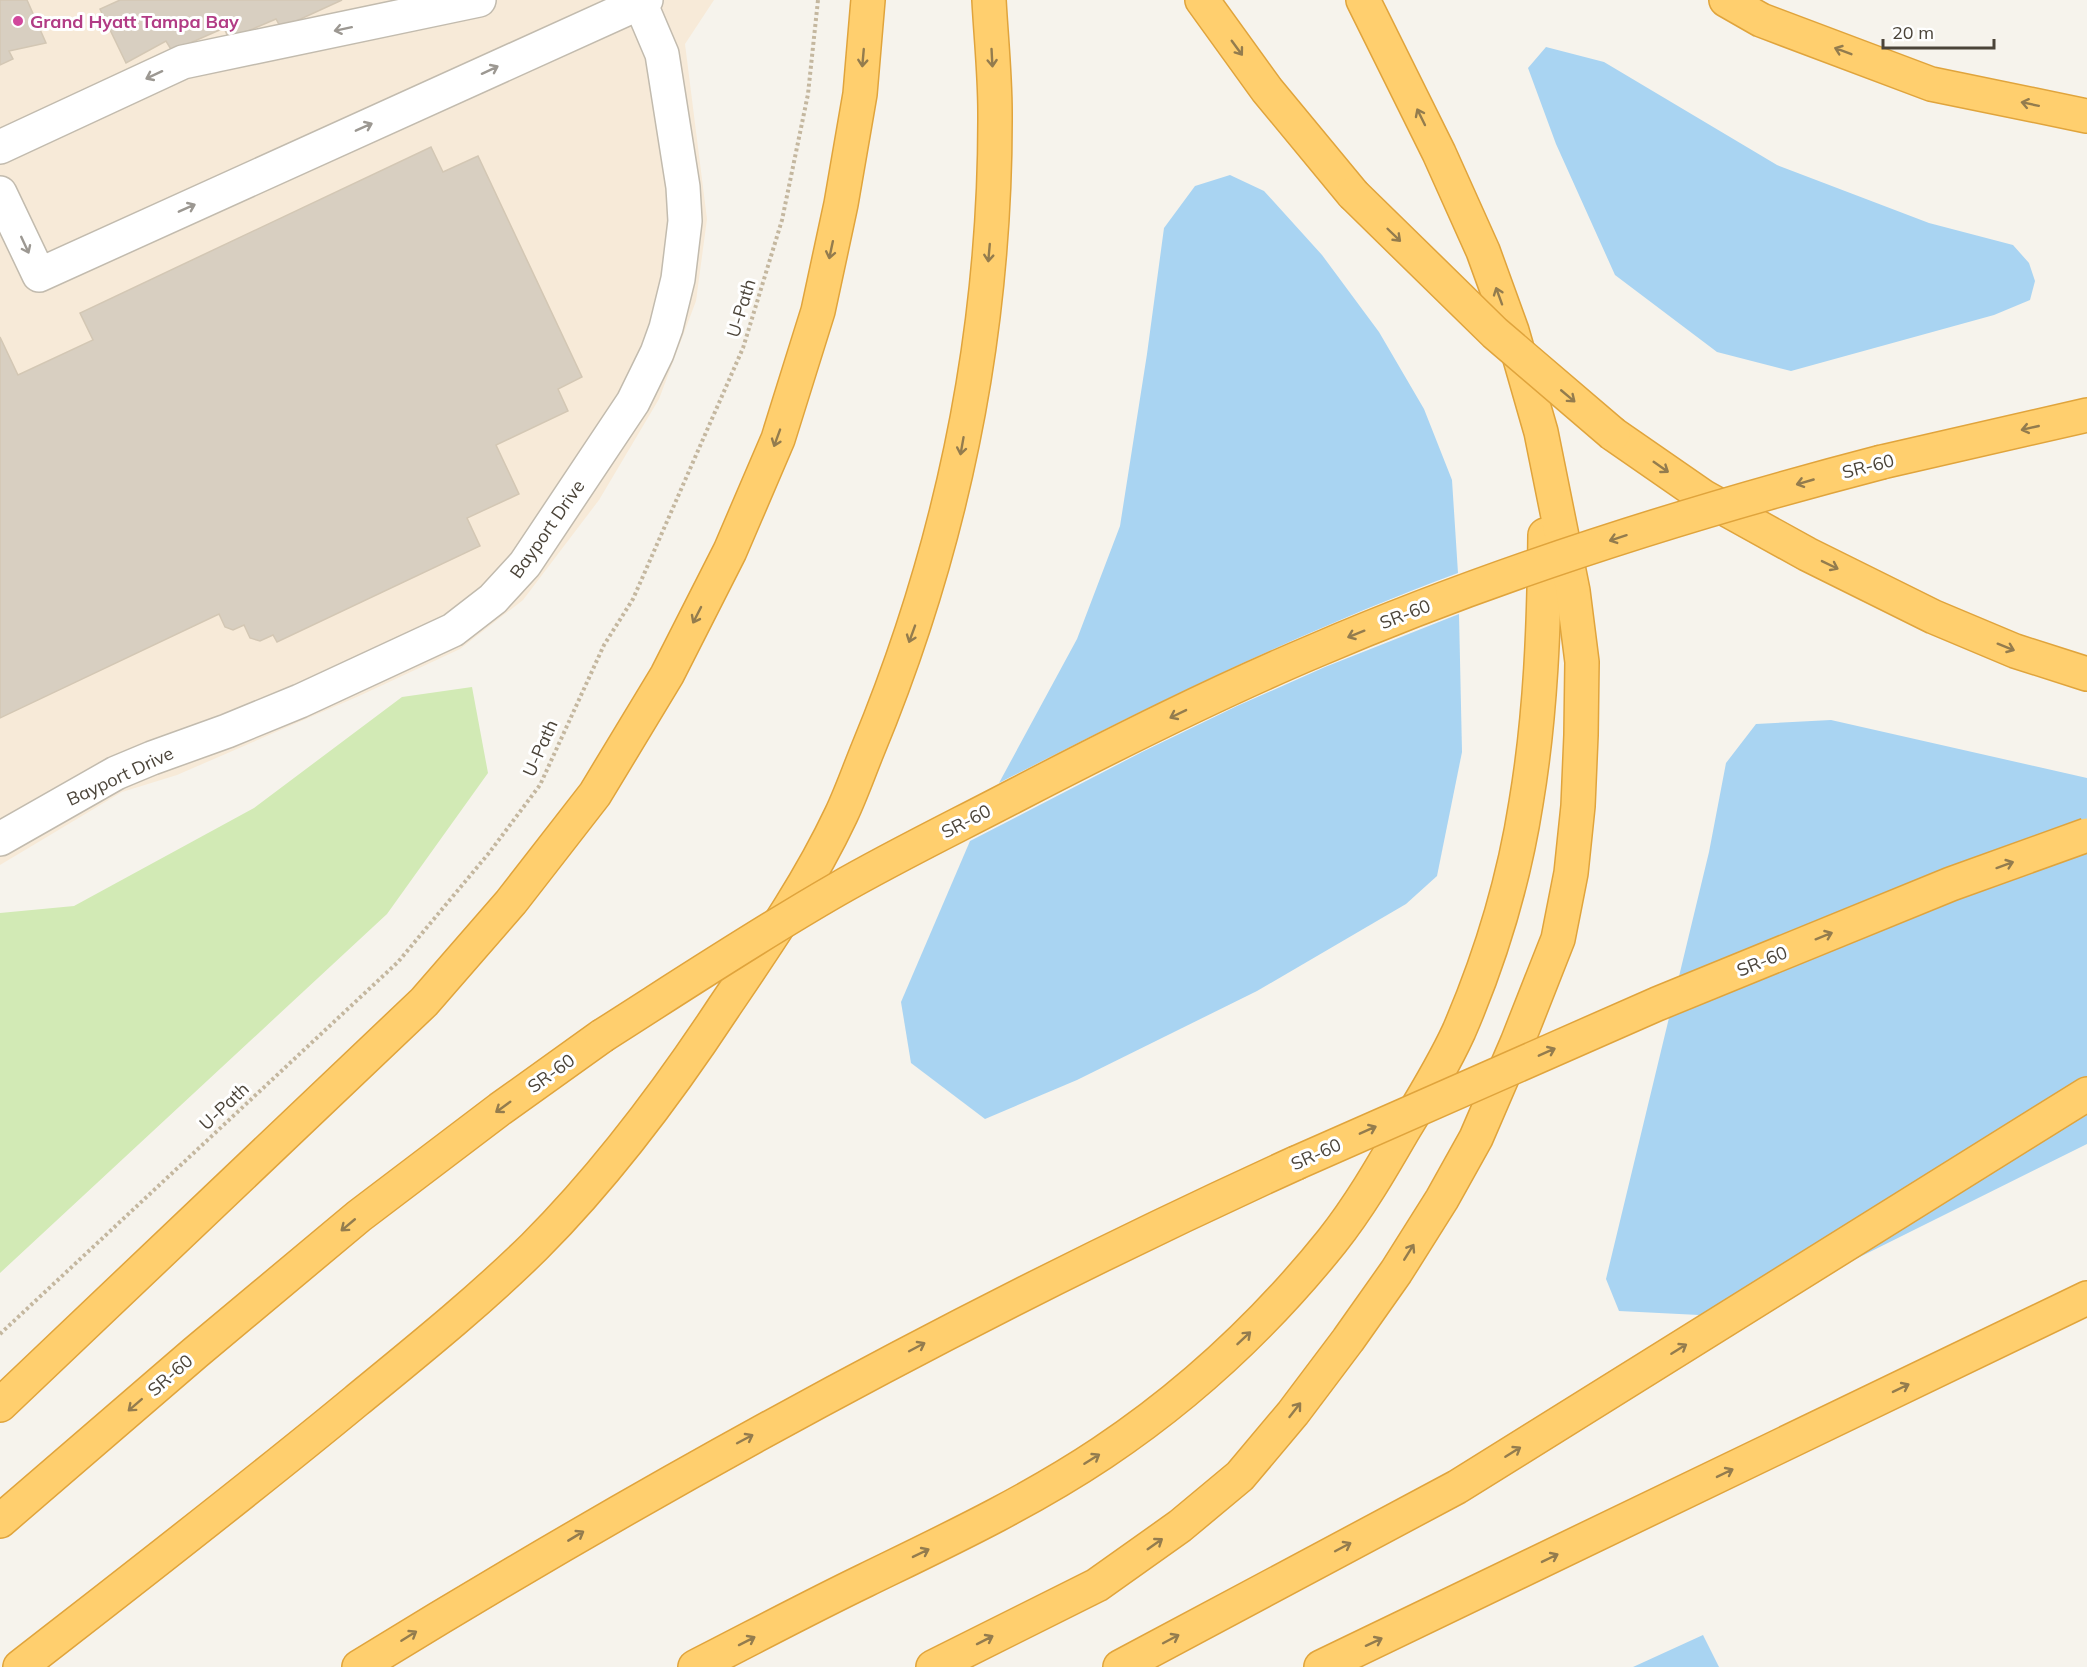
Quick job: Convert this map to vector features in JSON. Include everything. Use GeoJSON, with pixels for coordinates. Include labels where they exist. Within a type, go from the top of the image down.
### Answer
{"type":"FeatureCollection","features":[{"type":"Feature","properties":{"kind":"highway"},"geometry":{"type":"LineString","coordinates":[[0,1405],[424,1002],[512,902],[595,794],[667,675],[730,551],[778,439],[818,311],[841,204],[860,94],[868,0]]}},
{"type":"Feature","properties":{"kind":"highway"},"geometry":{"type":"LineString","coordinates":[[20,1667],[251,1488],[466,1311],[536,1245],[647,1118],[691,1058],[804,884],[840,816],[890,696],[941,539],[961,453],[978,352],[992,219],[995,110],[989,0]]}},
{"type":"Feature","properties":{"kind":"highway"},"geometry":{"type":"LineString","coordinates":[[1202,0],[1267,90],[1353,194],[1495,333],[1613,434],[1704,497],[1807,554],[1934,617],[2015,651],[2087,674]]}},
{"type":"Feature","properties":{"kind":"highway"},"geometry":{"type":"LineString","coordinates":[[933,1667],[1097,1585],[1180,1526],[1240,1476],[1293,1413],[1396,1272],[1442,1199],[1476,1138],[1558,939],[1571,873],[1578,806],[1582,662],[1573,591],[1541,432],[1512,331],[1483,251],[1439,153],[1363,0]]}},
{"type":"Feature","properties":{"kind":"highway"},"geometry":{"type":"LineString","coordinates":[[1726,0],[1761,20],[1931,84],[2087,116]]}},
{"type":"Feature","properties":{"kind":"highway","name":"SR-60"},"geometry":{"type":"LineString","coordinates":[[0,1521],[358,1216],[500,1109],[602,1036],[836,890],[1091,757],[1229,689],[1328,645],[1497,579],[1648,528],[1799,484],[1882,462],[2087,415]]}},
{"type":"Feature","properties":{"kind":"highway"},"geometry":{"type":"LineString","coordinates":[[694,1667],[1011,1508],[1138,1428],[1175,1400],[1249,1334],[1286,1295],[1334,1238],[1372,1185],[1436,1078],[1459,1030],[1487,956],[1509,882],[1526,806],[1537,721],[1544,621],[1546,519],[1541,432]]}},
{"type":"Feature","properties":{"kind":"highway","name":"SR-60"},"geometry":{"type":"LineString","coordinates":[[359,1667],[597,1524],[729,1448],[1021,1293],[1149,1230],[1296,1162],[1657,1004],[1951,884],[2087,835]]}},
{"type":"Feature","properties":{"kind":"highway"},"geometry":{"type":"LineString","coordinates":[[1120,1667],[1457,1487],[2087,1094]]}},
{"type":"Feature","properties":{"kind":"highway"},"geometry":{"type":"LineString","coordinates":[[1321,1667],[2087,1298]]}},
{"type":"Feature","properties":{"kind":"street"},"geometry":{"type":"LineString","coordinates":[[0,147],[183,62],[479,0]]}},
{"type":"Feature","properties":{"kind":"street"},"geometry":{"type":"LineString","coordinates":[[0,193],[39,275],[642,1]]}},
{"type":"Feature","properties":{"kind":"street","name":"Bayport Drive"},"geometry":{"type":"LineString","coordinates":[[0,839],[98,782],[125,769],[291,705],[445,634],[493,599],[525,564],[633,402],[657,353],[666,328],[678,279],[685,221],[683,187],[662,54],[642,1]]}},
{"type":"Feature","properties":{"kind":"path","name":"U-Path"},"geometry":{"type":"LineString","coordinates":[[0,1334],[398,962],[489,853],[540,785],[604,645],[633,599],[743,348],[782,220],[808,93],[818,0]]}},
{"type":"Feature","properties":{"kind":"shaded area"},"geometry":{"type":"Polygon","coordinates":[[[0,0],[714,0],[685,44],[707,219],[696,301],[659,399],[599,500],[523,600],[460,649],[359,696],[177,775],[122,792],[0,865],[0,0]]]}},
{"type":"Feature","properties":{"kind":"green space"},"geometry":{"type":"Polygon","coordinates":[[[472,687],[488,773],[387,914],[0,1273],[0,913],[74,906],[254,808],[402,697],[472,687]]]}},
{"type":"Feature","properties":{"kind":"water"},"geometry":{"type":"Polygon","coordinates":[[[1546,47],[1604,62],[1777,165],[1929,223],[2013,245],[2029,263],[2035,281],[2030,300],[1994,315],[1791,371],[1717,352],[1615,275],[1556,144],[1528,68],[1546,47]]]}},
{"type":"Feature","properties":{"kind":"water"},"geometry":{"type":"Polygon","coordinates":[[[1230,175],[1264,191],[1322,255],[1379,332],[1424,409],[1452,480],[1458,573],[1340,620],[1225,671],[999,783],[1077,639],[1120,526],[1164,228],[1195,186],[1230,175]]]}},
{"type":"Feature","properties":{"kind":"water"},"geometry":{"type":"Polygon","coordinates":[[[1459,614],[1462,752],[1437,876],[1406,904],[1257,991],[1077,1080],[985,1119],[911,1063],[901,1002],[970,841],[1142,752],[1237,706],[1325,667],[1459,614]]]}},
{"type":"Feature","properties":{"kind":"water"},"geometry":{"type":"Polygon","coordinates":[[[1831,720],[2087,778],[2087,1144],[1739,1317],[1619,1311],[1606,1279],[1709,852],[1726,763],[1756,724],[1831,720]]]}},
{"type":"Feature","properties":{"kind":"water"},"geometry":{"type":"Polygon","coordinates":[[[1703,1635],[1719,1667],[1633,1667],[1703,1635]]]}},
{"type":"Feature","properties":{"kind":"building","name":"Grand Hyatt Tampa Bay"},"geometry":{"type":"Polygon","coordinates":[[[0,0],[27,0],[46,43],[9,51],[13,59],[0,65],[0,0]]]}},
{"type":"Feature","properties":{"kind":"building"},"geometry":{"type":"Polygon","coordinates":[[[120,0],[342,0],[281,28],[276,19],[229,39],[224,28],[172,51],[166,41],[126,63],[100,9],[120,0]]]}},
{"type":"Feature","properties":{"kind":"building"},"geometry":{"type":"Polygon","coordinates":[[[431,147],[443,172],[478,156],[582,377],[558,389],[568,411],[496,445],[519,494],[467,518],[480,546],[277,642],[273,635],[260,641],[250,638],[244,625],[233,630],[225,627],[219,614],[0,718],[0,337],[18,375],[93,340],[80,313],[431,147]]]}},
{"type":"Feature","properties":{"kind":"place","name":"Grand Hyatt Tampa Bay"},"geometry":{"type":"Point","coordinates":[18,21]}}]}
